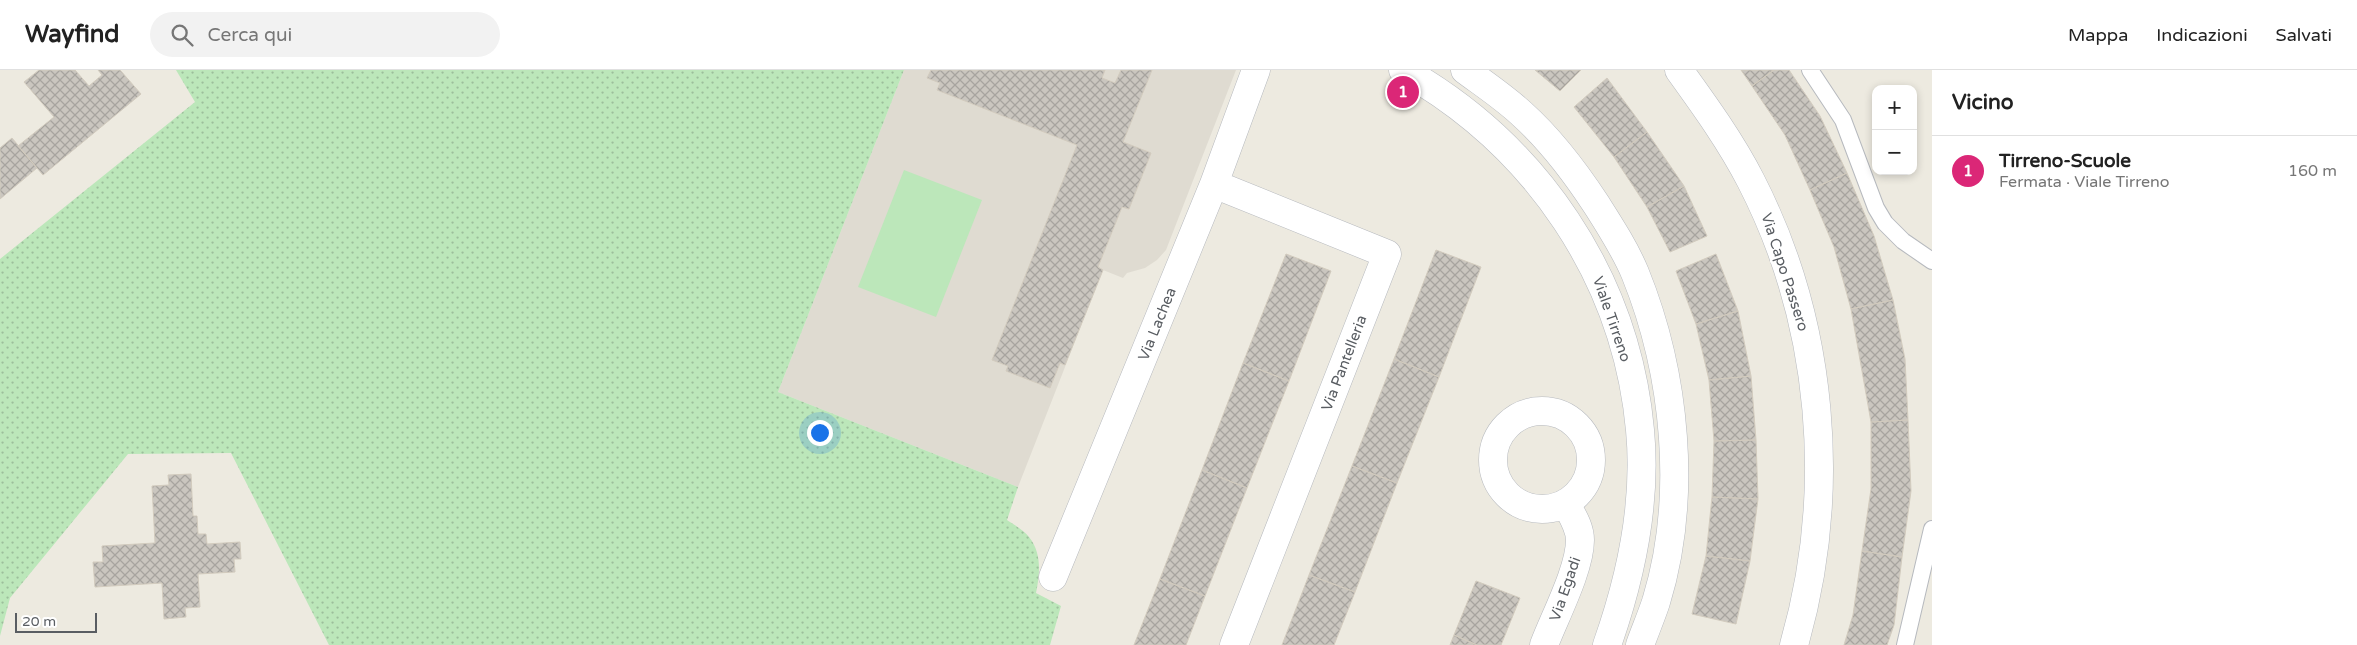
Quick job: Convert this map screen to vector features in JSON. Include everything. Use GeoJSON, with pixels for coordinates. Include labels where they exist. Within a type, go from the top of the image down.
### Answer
{"type":"FeatureCollection","features":[{"type":"Feature","properties":{"kind":"street","name":"Via Lachea"},"geometry":{"type":"LineString","coordinates":[[1053,577],[1214,184],[1256,70]]}},
{"type":"Feature","properties":{"kind":"street","name":"Viale Tirreno"},"geometry":{"type":"LineString","coordinates":[[1403,70],[1431,86],[1488,128],[1518,158],[1565,217],[1600,280],[1614,317],[1634,390],[1640,431],[1641,467],[1639,511],[1633,555],[1624,595],[1607,645]]}},
{"type":"Feature","properties":{"kind":"street"},"geometry":{"type":"LineString","coordinates":[[1465,70],[1522,114],[1564,160],[1587,191],[1608,224],[1634,273],[1656,336],[1663,362],[1672,420],[1674,482],[1669,540],[1662,576],[1656,602],[1640,645]]}},
{"type":"Feature","properties":{"kind":"street","name":"Via Capo Passero"},"geometry":{"type":"LineString","coordinates":[[1679,70],[1718,125],[1751,180],[1769,217],[1795,293],[1805,330],[1816,406],[1819,486],[1812,560],[1804,606],[1794,645]]}},
{"type":"Feature","properties":{"kind":"street","name":"Via Pantelleria"},"geometry":{"type":"LineString","coordinates":[[1214,184],[1387,254],[1234,645]]}},
{"type":"Feature","properties":{"kind":"street","name":"Via Egadi"},"geometry":{"type":"LineString","coordinates":[[1544,645],[1578,559],[1580,538],[1576,523],[1566,504]]}},
{"type":"Feature","properties":{"kind":"lane"},"geometry":{"type":"LineString","coordinates":[[1810,70],[1828,95],[1842,120],[1876,208],[1885,223],[1903,241],[1932,260]]}},
{"type":"Feature","properties":{"kind":"lane"},"geometry":{"type":"LineString","coordinates":[[1905,645],[1932,529]]}},
{"type":"Feature","properties":{"kind":"shaded area"},"geometry":{"type":"Polygon","coordinates":[[[904,70],[1236,70],[1166,250],[1157,260],[1145,268],[1127,273],[1123,278],[1103,270],[1018,487],[778,392],[904,70]]]}},
{"type":"Feature","properties":{"kind":"green space"},"geometry":{"type":"Polygon","coordinates":[[[176,70],[904,70],[778,392],[1018,487],[1007,520],[1027,534],[1036,550],[1039,571],[1036,593],[1061,606],[1050,645],[329,645],[231,453],[128,454],[10,598],[0,636],[0,259],[195,102],[176,70]]]}},
{"type":"Feature","properties":{"kind":"green space"},"geometry":{"type":"Polygon","coordinates":[[[904,170],[982,200],[936,317],[858,287],[904,170]]]}},
{"type":"Feature","properties":{"kind":"building"},"geometry":{"type":"Polygon","coordinates":[[[39,70],[75,70],[89,86],[102,75],[98,70],[120,70],[141,94],[43,175],[18,146],[54,117],[24,82],[39,70]]]}},
{"type":"Feature","properties":{"kind":"building"},"geometry":{"type":"Polygon","coordinates":[[[931,70],[1105,70],[1102,78],[1115,83],[1121,70],[1152,70],[1123,142],[1151,153],[1129,209],[1122,207],[1098,267],[1103,270],[1065,365],[1060,363],[1050,388],[1006,371],[1008,366],[992,360],[1077,145],[937,90],[940,83],[927,78],[931,70]]]}},
{"type":"Feature","properties":{"kind":"building"},"geometry":{"type":"Polygon","coordinates":[[[1535,70],[1581,70],[1560,91],[1535,70]]]}},
{"type":"Feature","properties":{"kind":"building"},"geometry":{"type":"Polygon","coordinates":[[[1741,70],[1774,70],[1752,86],[1741,70]]]}},
{"type":"Feature","properties":{"kind":"building"},"geometry":{"type":"Polygon","coordinates":[[[1774,70],[1789,70],[1820,116],[1847,173],[1810,190],[1785,135],[1752,86],[1774,70]]]}},
{"type":"Feature","properties":{"kind":"building"},"geometry":{"type":"Polygon","coordinates":[[[1607,78],[1647,132],[1614,157],[1574,107],[1607,78]]]}},
{"type":"Feature","properties":{"kind":"building"},"geometry":{"type":"Polygon","coordinates":[[[1647,132],[1684,186],[1647,207],[1614,157],[1647,132]]]}},
{"type":"Feature","properties":{"kind":"building"},"geometry":{"type":"Polygon","coordinates":[[[12,138],[37,168],[0,199],[0,148],[12,138]]]}},
{"type":"Feature","properties":{"kind":"building"},"geometry":{"type":"Polygon","coordinates":[[[1847,173],[1874,236],[1893,300],[1851,309],[1834,247],[1810,190],[1847,173]]]}},
{"type":"Feature","properties":{"kind":"building"},"geometry":{"type":"Polygon","coordinates":[[[1684,186],[1707,236],[1670,252],[1647,207],[1684,186]]]}},
{"type":"Feature","properties":{"kind":"building"},"geometry":{"type":"Polygon","coordinates":[[[1436,250],[1481,267],[1439,377],[1394,359],[1436,250]]]}},
{"type":"Feature","properties":{"kind":"building"},"geometry":{"type":"Polygon","coordinates":[[[1286,254],[1331,271],[1289,381],[1243,363],[1286,254]]]}},
{"type":"Feature","properties":{"kind":"building"},"geometry":{"type":"Polygon","coordinates":[[[1716,254],[1738,311],[1696,324],[1676,271],[1716,254]]]}},
{"type":"Feature","properties":{"kind":"building"},"geometry":{"type":"Polygon","coordinates":[[[1893,300],[1905,359],[1908,420],[1871,422],[1851,309],[1893,300]]]}},
{"type":"Feature","properties":{"kind":"building"},"geometry":{"type":"Polygon","coordinates":[[[1738,311],[1751,376],[1709,380],[1696,324],[1738,311]]]}},
{"type":"Feature","properties":{"kind":"building"},"geometry":{"type":"Polygon","coordinates":[[[1394,359],[1439,377],[1397,483],[1352,466],[1394,359]]]}},
{"type":"Feature","properties":{"kind":"building"},"geometry":{"type":"Polygon","coordinates":[[[1243,363],[1289,381],[1247,488],[1202,470],[1243,363]]]}},
{"type":"Feature","properties":{"kind":"building"},"geometry":{"type":"Polygon","coordinates":[[[1751,376],[1756,440],[1714,441],[1709,380],[1751,376]]]}},
{"type":"Feature","properties":{"kind":"building"},"geometry":{"type":"Polygon","coordinates":[[[1908,420],[1911,491],[1902,557],[1862,551],[1871,489],[1871,422],[1908,420]]]}},
{"type":"Feature","properties":{"kind":"building"},"geometry":{"type":"Polygon","coordinates":[[[1756,440],[1758,499],[1712,497],[1714,441],[1756,440]]]}},
{"type":"Feature","properties":{"kind":"building"},"geometry":{"type":"Polygon","coordinates":[[[1352,466],[1397,483],[1355,592],[1309,575],[1352,466]]]}},
{"type":"Feature","properties":{"kind":"building"},"geometry":{"type":"Polygon","coordinates":[[[1202,470],[1247,488],[1205,596],[1160,579],[1202,470]]]}},
{"type":"Feature","properties":{"kind":"building"},"geometry":{"type":"Polygon","coordinates":[[[191,474],[193,516],[197,516],[198,534],[206,534],[207,544],[240,542],[241,559],[234,559],[235,572],[198,574],[200,607],[185,608],[186,617],[164,619],[162,583],[95,587],[93,562],[103,562],[102,546],[155,543],[152,486],[169,485],[168,475],[191,474]]]}},
{"type":"Feature","properties":{"kind":"building"},"geometry":{"type":"Polygon","coordinates":[[[1712,497],[1758,499],[1750,561],[1706,556],[1712,497]]]}},
{"type":"Feature","properties":{"kind":"building"},"geometry":{"type":"Polygon","coordinates":[[[1862,551],[1902,557],[1894,625],[1887,645],[1844,645],[1853,615],[1862,551]]]}},
{"type":"Feature","properties":{"kind":"building"},"geometry":{"type":"Polygon","coordinates":[[[1706,556],[1750,561],[1736,624],[1692,614],[1706,556]]]}},
{"type":"Feature","properties":{"kind":"building"},"geometry":{"type":"Polygon","coordinates":[[[1309,575],[1355,592],[1334,645],[1282,645],[1309,575]]]}},
{"type":"Feature","properties":{"kind":"building"},"geometry":{"type":"Polygon","coordinates":[[[1160,579],[1205,596],[1186,645],[1134,645],[1160,579]]]}},
{"type":"Feature","properties":{"kind":"building"},"geometry":{"type":"Polygon","coordinates":[[[1476,581],[1520,598],[1501,645],[1477,645],[1454,635],[1476,581]]]}},
{"type":"Feature","properties":{"kind":"building"},"geometry":{"type":"Polygon","coordinates":[[[1454,635],[1477,645],[1450,645],[1454,635]]]}},
{"type":"Feature","properties":{"kind":"place","name":"Tirreno-Scuole"},"geometry":{"type":"Point","coordinates":[1403,92]}}]}
